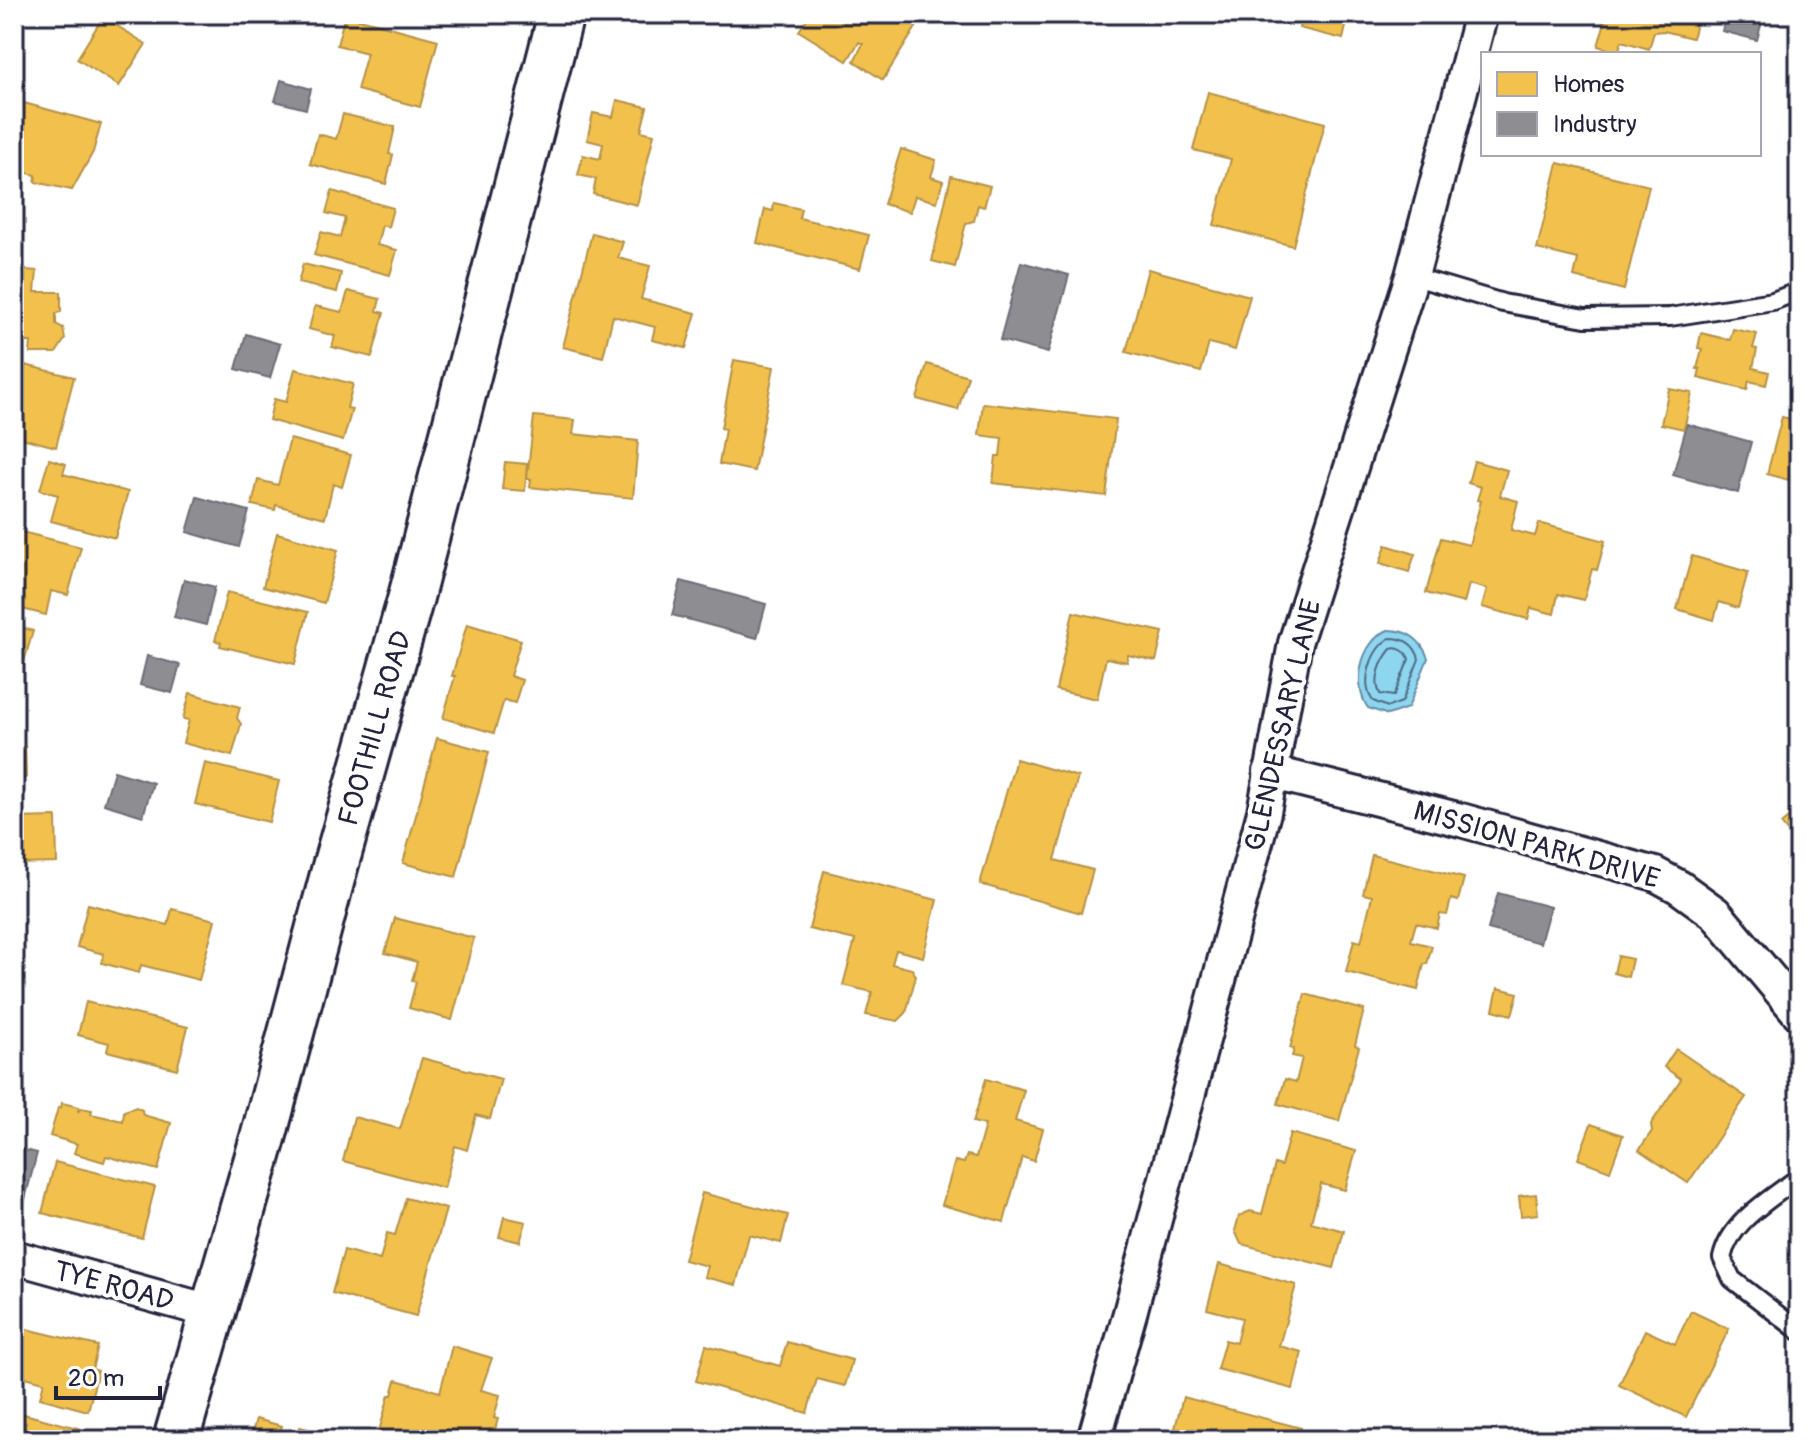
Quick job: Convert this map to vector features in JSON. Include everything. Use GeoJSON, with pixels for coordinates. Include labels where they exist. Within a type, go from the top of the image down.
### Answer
{"type":"FeatureCollection","features":[{"type":"Feature","properties":{"kind":"main road","name":"FOOTHILL ROAD"},"geometry":{"type":"LineString","coordinates":[[176,1440],[411,597],[561,14]]}},
{"type":"Feature","properties":{"kind":"street","name":"GLENDESSARY LANE"},"geometry":{"type":"LineString","coordinates":[[1094,1440],[1264,812],[1295,643],[1412,276],[1481,14]]}},
{"type":"Feature","properties":{"kind":"street","name":"MISSION PARK DRIVE"},"geometry":{"type":"LineString","coordinates":[[1270,772],[1461,820],[1655,874],[1715,913],[1799,1013]]}},
{"type":"Feature","properties":{"kind":"street","name":"TYE ROAD"},"geometry":{"type":"LineString","coordinates":[[14,1257],[213,1312]]}},
{"type":"Feature","properties":{"kind":"lane"},"geometry":{"type":"LineString","coordinates":[[1412,276],[1503,303],[1585,318],[1670,317],[1773,301],[1799,291]]}},
{"type":"Feature","properties":{"kind":"lane"},"geometry":{"type":"LineString","coordinates":[[1799,1177],[1740,1224],[1728,1241],[1722,1258],[1732,1279],[1799,1331]]}},
{"type":"Feature","properties":{"kind":"water"},"geometry":{"type":"Polygon","coordinates":[[[1388,630],[1413,637],[1428,658],[1408,708],[1388,715],[1368,708],[1360,688],[1360,676],[1365,654],[1371,644],[1388,630]]]}},
{"type":"Feature","properties":{"kind":"building: Homes"},"geometry":{"type":"Polygon","coordinates":[[[810,14],[849,14],[860,20],[863,16],[868,19],[871,14],[902,14],[918,24],[883,80],[854,61],[863,44],[859,42],[847,61],[799,31],[810,14]]]}},
{"type":"Feature","properties":{"kind":"building: Homes"},"geometry":{"type":"Polygon","coordinates":[[[1303,14],[1349,14],[1343,39],[1299,28],[1303,14]]]}},
{"type":"Feature","properties":{"kind":"building: Homes"},"geometry":{"type":"Polygon","coordinates":[[[1575,14],[1699,14],[1692,38],[1664,31],[1654,32],[1649,49],[1622,41],[1618,52],[1598,46],[1605,22],[1575,14]]]}},
{"type":"Feature","properties":{"kind":"building: Homes"},"geometry":{"type":"Polygon","coordinates":[[[345,15],[438,40],[420,107],[357,90],[367,53],[337,45],[345,15]]]}},
{"type":"Feature","properties":{"kind":"building: Homes"},"geometry":{"type":"Polygon","coordinates":[[[103,17],[146,44],[119,86],[77,59],[103,17]]]}},
{"type":"Feature","properties":{"kind":"building: Homes"},"geometry":{"type":"Polygon","coordinates":[[[1208,92],[1325,123],[1293,246],[1214,225],[1231,159],[1193,150],[1208,92]]]}},
{"type":"Feature","properties":{"kind":"building: Homes"},"geometry":{"type":"Polygon","coordinates":[[[617,100],[647,107],[641,131],[654,134],[637,205],[593,194],[596,179],[578,175],[583,155],[600,159],[603,144],[587,140],[593,113],[613,117],[617,100]]]}},
{"type":"Feature","properties":{"kind":"building: Homes"},"geometry":{"type":"Polygon","coordinates":[[[24,103],[101,124],[93,152],[72,190],[35,182],[36,175],[14,170],[14,130],[17,131],[24,103]]]}},
{"type":"Feature","properties":{"kind":"building: Homes"},"geometry":{"type":"Polygon","coordinates":[[[343,114],[395,127],[386,184],[310,164],[318,134],[336,139],[343,114]]]}},
{"type":"Feature","properties":{"kind":"building: Homes"},"geometry":{"type":"Polygon","coordinates":[[[901,149],[936,160],[931,177],[943,181],[937,202],[915,196],[910,212],[884,204],[901,149]]]}},
{"type":"Feature","properties":{"kind":"building: Homes"},"geometry":{"type":"Polygon","coordinates":[[[1558,163],[1649,186],[1624,290],[1574,277],[1578,259],[1537,249],[1558,163]]]}},
{"type":"Feature","properties":{"kind":"building: Homes"},"geometry":{"type":"Polygon","coordinates":[[[951,176],[990,186],[984,207],[978,205],[974,221],[966,223],[955,267],[932,261],[951,176]]]}},
{"type":"Feature","properties":{"kind":"building: Homes"},"geometry":{"type":"Polygon","coordinates":[[[332,191],[393,208],[388,227],[382,225],[377,245],[397,250],[390,275],[314,255],[321,232],[340,237],[345,218],[326,213],[332,191]]]}},
{"type":"Feature","properties":{"kind":"building: Homes"},"geometry":{"type":"Polygon","coordinates":[[[774,203],[801,209],[799,218],[869,235],[860,269],[757,243],[765,209],[773,211],[774,203]]]}},
{"type":"Feature","properties":{"kind":"building: Homes"},"geometry":{"type":"Polygon","coordinates":[[[592,233],[623,242],[618,258],[650,266],[641,299],[696,313],[686,348],[652,340],[655,327],[613,316],[603,357],[563,347],[592,233]]]}},
{"type":"Feature","properties":{"kind":"building: Homes"},"geometry":{"type":"Polygon","coordinates":[[[303,264],[341,273],[337,292],[298,283],[303,264]]]}},
{"type":"Feature","properties":{"kind":"building: Homes"},"geometry":{"type":"Polygon","coordinates":[[[14,269],[37,271],[35,292],[61,292],[61,312],[56,313],[56,324],[63,328],[65,339],[56,353],[30,353],[31,342],[14,342],[14,269]]]}},
{"type":"Feature","properties":{"kind":"building: Homes"},"geometry":{"type":"Polygon","coordinates":[[[1148,269],[1250,296],[1235,350],[1209,343],[1201,372],[1126,352],[1148,269]]]}},
{"type":"Feature","properties":{"kind":"building: Homes"},"geometry":{"type":"Polygon","coordinates":[[[348,291],[380,299],[377,311],[384,313],[372,357],[332,347],[335,336],[309,329],[315,306],[342,312],[348,291]]]}},
{"type":"Feature","properties":{"kind":"building: Homes"},"geometry":{"type":"Polygon","coordinates":[[[1733,329],[1757,334],[1753,368],[1769,372],[1766,385],[1749,381],[1747,390],[1698,378],[1701,333],[1730,340],[1733,329]]]}},
{"type":"Feature","properties":{"kind":"building: Homes"},"geometry":{"type":"Polygon","coordinates":[[[734,360],[774,367],[754,471],[719,464],[725,429],[721,428],[734,360]]]}},
{"type":"Feature","properties":{"kind":"building: Homes"},"geometry":{"type":"Polygon","coordinates":[[[927,364],[968,376],[958,410],[917,399],[927,364]]]}},
{"type":"Feature","properties":{"kind":"building: Homes"},"geometry":{"type":"Polygon","coordinates":[[[25,365],[74,377],[56,447],[14,436],[14,406],[25,365]]]}},
{"type":"Feature","properties":{"kind":"building: Homes"},"geometry":{"type":"Polygon","coordinates":[[[295,369],[353,384],[347,408],[352,409],[343,441],[269,420],[274,399],[286,402],[295,369]]]}},
{"type":"Feature","properties":{"kind":"building: Homes"},"geometry":{"type":"Polygon","coordinates":[[[1669,389],[1692,393],[1684,429],[1661,424],[1669,389]]]}},
{"type":"Feature","properties":{"kind":"building: Homes"},"geometry":{"type":"Polygon","coordinates":[[[983,403],[1116,419],[1106,496],[993,483],[1002,438],[979,435],[983,403]]]}},
{"type":"Feature","properties":{"kind":"building: Homes"},"geometry":{"type":"Polygon","coordinates":[[[534,416],[575,420],[573,434],[638,441],[633,498],[530,487],[531,479],[527,479],[534,416]]]}},
{"type":"Feature","properties":{"kind":"building: Homes"},"geometry":{"type":"Polygon","coordinates":[[[1782,417],[1799,421],[1799,483],[1767,474],[1782,417]]]}},
{"type":"Feature","properties":{"kind":"building: Homes"},"geometry":{"type":"Polygon","coordinates":[[[290,439],[351,455],[342,487],[333,484],[325,518],[276,505],[275,510],[252,505],[258,480],[278,485],[290,439]]]}},
{"type":"Feature","properties":{"kind":"building: Homes"},"geometry":{"type":"Polygon","coordinates":[[[49,459],[66,464],[63,474],[128,492],[115,538],[51,521],[58,495],[40,490],[49,459]]]}},
{"type":"Feature","properties":{"kind":"building: Homes"},"geometry":{"type":"Polygon","coordinates":[[[1474,461],[1507,470],[1500,496],[1518,501],[1511,530],[1535,536],[1539,523],[1605,541],[1597,570],[1592,569],[1584,600],[1558,594],[1554,614],[1531,608],[1528,619],[1482,607],[1487,589],[1469,584],[1464,603],[1426,593],[1441,538],[1469,545],[1481,501],[1477,500],[1481,487],[1468,483],[1474,461]]]}},
{"type":"Feature","properties":{"kind":"building: Homes"},"geometry":{"type":"Polygon","coordinates":[[[505,462],[527,464],[525,491],[502,489],[505,462]]]}},
{"type":"Feature","properties":{"kind":"building: Homes"},"geometry":{"type":"Polygon","coordinates":[[[14,530],[81,547],[68,595],[51,591],[46,615],[14,607],[14,530]]]}},
{"type":"Feature","properties":{"kind":"building: Homes"},"geometry":{"type":"Polygon","coordinates":[[[277,533],[338,550],[324,603],[263,587],[277,533]]]}},
{"type":"Feature","properties":{"kind":"building: Homes"},"geometry":{"type":"Polygon","coordinates":[[[1386,545],[1415,554],[1409,572],[1380,563],[1386,545]]]}},
{"type":"Feature","properties":{"kind":"building: Homes"},"geometry":{"type":"Polygon","coordinates":[[[1692,556],[1748,572],[1738,608],[1719,602],[1714,620],[1677,609],[1692,556]]]}},
{"type":"Feature","properties":{"kind":"building: Homes"},"geometry":{"type":"Polygon","coordinates":[[[227,592],[308,612],[295,664],[220,646],[221,642],[215,641],[227,592]]]}},
{"type":"Feature","properties":{"kind":"building: Homes"},"geometry":{"type":"Polygon","coordinates":[[[1073,612],[1163,632],[1156,661],[1128,655],[1127,662],[1106,658],[1097,699],[1056,690],[1073,612]]]}},
{"type":"Feature","properties":{"kind":"building: Homes"},"geometry":{"type":"Polygon","coordinates":[[[467,624],[521,640],[510,676],[522,680],[515,703],[504,700],[494,733],[443,718],[467,624]]]}},
{"type":"Feature","properties":{"kind":"building: Homes"},"geometry":{"type":"Polygon","coordinates":[[[14,625],[33,631],[19,679],[14,678],[14,625]]]}},
{"type":"Feature","properties":{"kind":"building: Homes"},"geometry":{"type":"Polygon","coordinates":[[[190,693],[240,707],[237,718],[241,724],[232,756],[183,743],[189,720],[183,719],[190,693]]]}},
{"type":"Feature","properties":{"kind":"building: Homes"},"geometry":{"type":"Polygon","coordinates":[[[437,738],[489,752],[456,877],[403,863],[437,738]]]}},
{"type":"Feature","properties":{"kind":"building: Homes"},"geometry":{"type":"Polygon","coordinates":[[[14,747],[25,747],[26,778],[14,778],[14,747]]]}},
{"type":"Feature","properties":{"kind":"building: Homes"},"geometry":{"type":"Polygon","coordinates":[[[1016,759],[1078,777],[1055,860],[1093,870],[1081,913],[980,884],[1016,759]]]}},
{"type":"Feature","properties":{"kind":"building: Homes"},"geometry":{"type":"Polygon","coordinates":[[[205,763],[279,781],[269,822],[195,804],[205,763]]]}},
{"type":"Feature","properties":{"kind":"building: Homes"},"geometry":{"type":"Polygon","coordinates":[[[1799,809],[1799,847],[1781,824],[1799,809]]]}},
{"type":"Feature","properties":{"kind":"building: Homes"},"geometry":{"type":"Polygon","coordinates":[[[56,817],[57,863],[14,864],[14,818],[56,817]]]}},
{"type":"Feature","properties":{"kind":"building: Homes"},"geometry":{"type":"Polygon","coordinates":[[[1799,854],[1799,880],[1786,865],[1799,854]]]}},
{"type":"Feature","properties":{"kind":"building: Homes"},"geometry":{"type":"Polygon","coordinates":[[[1372,855],[1464,878],[1458,901],[1451,899],[1447,915],[1440,914],[1437,928],[1416,923],[1411,941],[1432,946],[1418,990],[1346,972],[1354,940],[1361,942],[1372,896],[1363,894],[1372,855]]]}},
{"type":"Feature","properties":{"kind":"building: Homes"},"geometry":{"type":"Polygon","coordinates":[[[824,871],[937,900],[923,957],[896,950],[892,964],[912,969],[916,976],[906,1013],[898,1021],[866,1015],[872,992],[843,985],[855,940],[809,929],[824,871]]]}},
{"type":"Feature","properties":{"kind":"building: Homes"},"geometry":{"type":"Polygon","coordinates":[[[88,904],[168,925],[172,909],[215,920],[199,980],[141,965],[139,973],[102,963],[104,954],[77,947],[88,904]]]}},
{"type":"Feature","properties":{"kind":"building: Homes"},"geometry":{"type":"Polygon","coordinates":[[[395,918],[474,938],[452,1020],[409,1008],[416,982],[412,981],[417,962],[385,953],[395,918]]]}},
{"type":"Feature","properties":{"kind":"building: Homes"},"geometry":{"type":"Polygon","coordinates":[[[1618,956],[1632,959],[1628,977],[1614,973],[1618,956]]]}},
{"type":"Feature","properties":{"kind":"building: Homes"},"geometry":{"type":"Polygon","coordinates":[[[1498,988],[1518,993],[1512,1015],[1493,1010],[1498,988]]]}},
{"type":"Feature","properties":{"kind":"building: Homes"},"geometry":{"type":"Polygon","coordinates":[[[1305,994],[1364,1010],[1355,1045],[1359,1047],[1339,1121],[1278,1104],[1285,1079],[1296,1082],[1302,1058],[1292,1056],[1294,1049],[1290,1048],[1305,994]]]}},
{"type":"Feature","properties":{"kind":"building: Homes"},"geometry":{"type":"Polygon","coordinates":[[[86,1002],[188,1027],[177,1069],[107,1051],[109,1043],[78,1035],[86,1002]]]}},
{"type":"Feature","properties":{"kind":"building: Homes"},"geometry":{"type":"Polygon","coordinates":[[[1676,1049],[1746,1097],[1688,1183],[1639,1150],[1652,1131],[1651,1124],[1681,1079],[1664,1067],[1676,1049]]]}},
{"type":"Feature","properties":{"kind":"building: Homes"},"geometry":{"type":"Polygon","coordinates":[[[422,1058],[501,1079],[490,1119],[476,1115],[467,1150],[455,1146],[444,1188],[343,1161],[354,1117],[400,1129],[422,1058]]]}},
{"type":"Feature","properties":{"kind":"building: Homes"},"geometry":{"type":"Polygon","coordinates":[[[986,1079],[1024,1090],[1015,1121],[1043,1129],[1034,1161],[1022,1157],[1004,1222],[942,1205],[955,1161],[964,1163],[967,1155],[976,1157],[985,1125],[973,1122],[986,1079]]]}},
{"type":"Feature","properties":{"kind":"building: Homes"},"geometry":{"type":"Polygon","coordinates":[[[62,1103],[79,1107],[78,1112],[81,1108],[92,1110],[91,1114],[123,1121],[124,1111],[136,1107],[142,1110],[143,1115],[171,1123],[158,1170],[106,1156],[104,1162],[74,1153],[77,1144],[50,1136],[62,1103]]]}},
{"type":"Feature","properties":{"kind":"building: Homes"},"geometry":{"type":"Polygon","coordinates":[[[1591,1124],[1623,1135],[1610,1171],[1578,1159],[1591,1124]]]}},
{"type":"Feature","properties":{"kind":"building: Homes"},"geometry":{"type":"Polygon","coordinates":[[[1290,1133],[1356,1151],[1345,1190],[1321,1184],[1311,1222],[1344,1231],[1334,1268],[1241,1244],[1235,1231],[1239,1216],[1250,1211],[1262,1214],[1275,1164],[1281,1166],[1290,1133]]]}},
{"type":"Feature","properties":{"kind":"building: Homes"},"geometry":{"type":"Polygon","coordinates":[[[55,1162],[155,1187],[142,1238],[42,1213],[55,1162]]]}},
{"type":"Feature","properties":{"kind":"building: Homes"},"geometry":{"type":"Polygon","coordinates":[[[702,1193],[788,1215],[781,1243],[749,1235],[736,1285],[704,1277],[707,1266],[684,1260],[702,1193]]]}},
{"type":"Feature","properties":{"kind":"building: Homes"},"geometry":{"type":"Polygon","coordinates":[[[1536,1194],[1538,1214],[1521,1216],[1519,1196],[1536,1194]]]}},
{"type":"Feature","properties":{"kind":"building: Homes"},"geometry":{"type":"Polygon","coordinates":[[[406,1198],[446,1209],[416,1316],[332,1293],[344,1250],[380,1260],[387,1233],[395,1235],[406,1198]]]}},
{"type":"Feature","properties":{"kind":"building: Homes"},"geometry":{"type":"Polygon","coordinates":[[[504,1217],[526,1222],[520,1242],[499,1237],[504,1217]]]}},
{"type":"Feature","properties":{"kind":"building: Homes"},"geometry":{"type":"Polygon","coordinates":[[[1219,1264],[1296,1285],[1279,1346],[1302,1352],[1293,1389],[1217,1369],[1225,1340],[1236,1343],[1242,1318],[1207,1309],[1219,1264]]]}},
{"type":"Feature","properties":{"kind":"building: Homes"},"geometry":{"type":"Polygon","coordinates":[[[1691,1311],[1729,1329],[1686,1417],[1619,1385],[1645,1330],[1675,1344],[1691,1311]]]}},
{"type":"Feature","properties":{"kind":"building: Homes"},"geometry":{"type":"Polygon","coordinates":[[[14,1326],[98,1346],[92,1369],[98,1371],[88,1411],[40,1398],[44,1382],[14,1374],[14,1326]]]}},
{"type":"Feature","properties":{"kind":"building: Homes"},"geometry":{"type":"Polygon","coordinates":[[[787,1342],[852,1360],[845,1386],[817,1379],[807,1413],[696,1381],[706,1345],[780,1366],[787,1342]]]}},
{"type":"Feature","properties":{"kind":"building: Homes"},"geometry":{"type":"Polygon","coordinates":[[[452,1346],[492,1358],[481,1390],[500,1395],[492,1440],[436,1440],[424,1437],[423,1440],[395,1440],[378,1435],[396,1380],[440,1392],[452,1346]]]}},
{"type":"Feature","properties":{"kind":"building: Homes"},"geometry":{"type":"Polygon","coordinates":[[[1183,1397],[1301,1428],[1298,1440],[1205,1440],[1174,1432],[1183,1397]]]}},
{"type":"Feature","properties":{"kind":"building: Homes"},"geometry":{"type":"Polygon","coordinates":[[[20,1413],[81,1429],[78,1440],[21,1440],[26,1423],[18,1421],[20,1413]]]}},
{"type":"Feature","properties":{"kind":"building: Homes"},"geometry":{"type":"Polygon","coordinates":[[[256,1419],[282,1426],[278,1437],[287,1440],[250,1440],[256,1419]]]}},
{"type":"Feature","properties":{"kind":"building: Homes"},"geometry":{"type":"Polygon","coordinates":[[[300,1427],[326,1434],[325,1440],[296,1440],[300,1427]]]}},
{"type":"Feature","properties":{"kind":"building: Industry"},"geometry":{"type":"Polygon","coordinates":[[[1726,14],[1764,14],[1757,40],[1722,31],[1726,14]]]}},
{"type":"Feature","properties":{"kind":"building: Industry"},"geometry":{"type":"Polygon","coordinates":[[[281,80],[311,89],[306,109],[275,101],[281,80]]]}},
{"type":"Feature","properties":{"kind":"building: Industry"},"geometry":{"type":"Polygon","coordinates":[[[1021,262],[1069,275],[1048,353],[1000,340],[1021,262]]]}},
{"type":"Feature","properties":{"kind":"building: Industry"},"geometry":{"type":"Polygon","coordinates":[[[246,334],[280,344],[270,378],[236,369],[246,334]]]}},
{"type":"Feature","properties":{"kind":"building: Industry"},"geometry":{"type":"Polygon","coordinates":[[[1687,424],[1751,442],[1738,493],[1673,475],[1687,424]]]}},
{"type":"Feature","properties":{"kind":"building: Industry"},"geometry":{"type":"Polygon","coordinates":[[[197,497],[249,511],[239,547],[187,532],[197,497]]]}},
{"type":"Feature","properties":{"kind":"building: Industry"},"geometry":{"type":"Polygon","coordinates":[[[184,579],[215,587],[206,625],[174,617],[184,579]]]}},
{"type":"Feature","properties":{"kind":"building: Industry"},"geometry":{"type":"Polygon","coordinates":[[[681,581],[766,604],[757,638],[672,615],[681,581]]]}},
{"type":"Feature","properties":{"kind":"building: Industry"},"geometry":{"type":"Polygon","coordinates":[[[147,656],[180,665],[172,693],[140,685],[147,656]]]}},
{"type":"Feature","properties":{"kind":"building: Industry"},"geometry":{"type":"Polygon","coordinates":[[[114,771],[153,783],[143,816],[104,804],[114,771]]]}},
{"type":"Feature","properties":{"kind":"building: Industry"},"geometry":{"type":"Polygon","coordinates":[[[1498,893],[1550,907],[1540,943],[1488,929],[1498,893]]]}},
{"type":"Feature","properties":{"kind":"building: Industry"},"geometry":{"type":"Polygon","coordinates":[[[14,1147],[37,1153],[24,1203],[14,1200],[14,1147]]]}}]}
